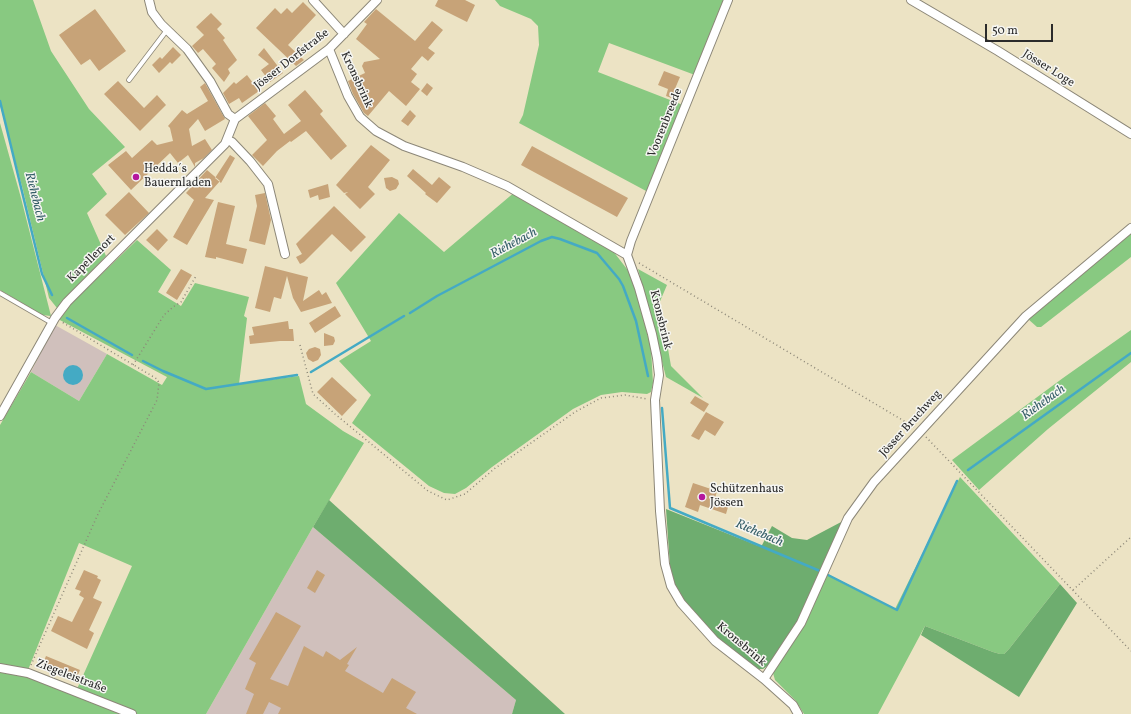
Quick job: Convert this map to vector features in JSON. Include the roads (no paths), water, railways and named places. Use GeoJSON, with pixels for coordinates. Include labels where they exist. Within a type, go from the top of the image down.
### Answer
{"type":"FeatureCollection","features":[{"type":"Feature","properties":{"kind":"street"},"geometry":{"type":"LineString","coordinates":[[149,0],[152,12],[187,49],[210,81],[228,114],[235,119]]}},
{"type":"Feature","properties":{"kind":"street"},"geometry":{"type":"LineString","coordinates":[[313,0],[344,34]]}},
{"type":"Feature","properties":{"kind":"street","name":"Jösser Dorfstraße"},"geometry":{"type":"LineString","coordinates":[[235,119],[329,49],[377,0]]}},
{"type":"Feature","properties":{"kind":"street","name":"Voorenbreede"},"geometry":{"type":"LineString","coordinates":[[627,255],[631,241],[728,0]]}},
{"type":"Feature","properties":{"kind":"street","name":"Jösser Loge"},"geometry":{"type":"LineString","coordinates":[[911,0],[998,51],[1131,134]]}},
{"type":"Feature","properties":{"kind":"street","name":"Kronsbrink"},"geometry":{"type":"LineString","coordinates":[[329,49],[348,96],[360,117],[376,131],[404,146],[463,167],[507,186],[627,255],[639,288],[657,358],[659,375],[655,400],[660,511],[665,564],[671,586],[681,603],[715,641],[764,679],[793,705],[798,714]]}},
{"type":"Feature","properties":{"kind":"street","name":"Kapellenort"},"geometry":{"type":"LineString","coordinates":[[0,416],[54,321],[67,302],[225,144],[235,119]]}},
{"type":"Feature","properties":{"kind":"street"},"geometry":{"type":"LineString","coordinates":[[227,140],[232,142],[250,161],[268,184],[285,254]]}},
{"type":"Feature","properties":{"kind":"street","name":"Jösser Bruchweg"},"geometry":{"type":"LineString","coordinates":[[764,679],[801,623],[848,518],[874,482],[1026,316],[1131,228]]}},
{"type":"Feature","properties":{"kind":"street","name":"Ziegeleistraße"},"geometry":{"type":"LineString","coordinates":[[0,668],[28,672],[132,714]]}},
{"type":"Feature","properties":{"kind":"lane"},"geometry":{"type":"LineString","coordinates":[[129,80],[168,30]]}},
{"type":"Feature","properties":{"kind":"lane"},"geometry":{"type":"LineString","coordinates":[[0,293],[54,321]]}},
{"type":"Feature","properties":{"kind":"water"},"geometry":{"type":"Polygon","coordinates":[[[73,365],[80,368],[83,375],[80,382],[73,385],[66,382],[63,375],[66,368],[73,365]]]}},
{"type":"Feature","properties":{"kind":"waterway","name":"Riehebach"},"geometry":{"type":"LineString","coordinates":[[0,101],[42,274],[52,295]]}},
{"type":"Feature","properties":{"kind":"waterway","name":"Riehebach"},"geometry":{"type":"LineString","coordinates":[[410,313],[437,296],[541,241],[552,237],[560,239],[597,253],[619,279],[636,321],[648,376]]}},
{"type":"Feature","properties":{"kind":"waterway","name":"Riehebach"},"geometry":{"type":"LineString","coordinates":[[311,372],[404,316]]}},
{"type":"Feature","properties":{"kind":"waterway","name":"Riehebach"},"geometry":{"type":"LineString","coordinates":[[67,318],[132,355]]}},
{"type":"Feature","properties":{"kind":"waterway","name":"Riehebach"},"geometry":{"type":"LineString","coordinates":[[968,470],[1131,353]]}},
{"type":"Feature","properties":{"kind":"waterway","name":"Riehebach"},"geometry":{"type":"LineString","coordinates":[[143,361],[206,389],[297,375]]}},
{"type":"Feature","properties":{"kind":"waterway","name":"Riehebach"},"geometry":{"type":"LineString","coordinates":[[662,408],[670,508],[820,571]]}},
{"type":"Feature","properties":{"kind":"waterway","name":"Riehebach"},"geometry":{"type":"LineString","coordinates":[[828,575],[897,610],[957,481]]}},
{"type":"Feature","properties":{"kind":"place","name":"Hedda´s Bauernladen"},"geometry":{"type":"Point","coordinates":[136,177]}},
{"type":"Feature","properties":{"kind":"place","name":"Schützenhaus Jössen"},"geometry":{"type":"Point","coordinates":[702,497]}}]}
